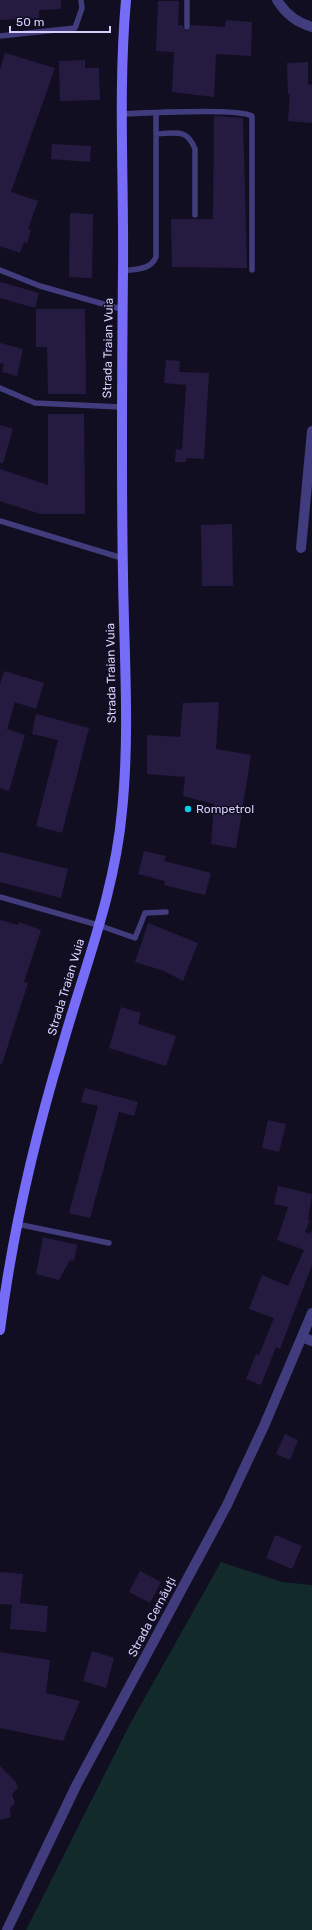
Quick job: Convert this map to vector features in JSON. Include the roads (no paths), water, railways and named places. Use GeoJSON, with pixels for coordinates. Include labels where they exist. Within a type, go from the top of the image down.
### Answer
{"type":"FeatureCollection","features":[{"type":"Feature","properties":{"kind":"main road","name":"Strada Traian Vuia"},"geometry":{"type":"LineString","coordinates":[[0,1330],[17,1224],[39,1128],[98,925],[115,858],[123,799],[125,725],[122,558],[121,309],[123,271],[123,36],[126,0]]}},
{"type":"Feature","properties":{"kind":"street"},"geometry":{"type":"LineString","coordinates":[[277,0],[282,9],[296,20],[312,27]]}},
{"type":"Feature","properties":{"kind":"street"},"geometry":{"type":"LineString","coordinates":[[301,548],[312,432]]}},
{"type":"Feature","properties":{"kind":"street","name":"Strada Cernăuți"},"geometry":{"type":"LineString","coordinates":[[7,1930],[76,1784],[227,1505],[312,1313]]}},
{"type":"Feature","properties":{"kind":"street"},"geometry":{"type":"LineString","coordinates":[[302,1337],[312,1341]]}},
{"type":"Feature","properties":{"kind":"lane"},"geometry":{"type":"LineString","coordinates":[[0,36],[75,28],[82,8],[81,0]]}},
{"type":"Feature","properties":{"kind":"lane"},"geometry":{"type":"LineString","coordinates":[[186,27],[187,0]]}},
{"type":"Feature","properties":{"kind":"lane"},"geometry":{"type":"LineString","coordinates":[[123,271],[147,267],[156,257],[156,113]]}},
{"type":"Feature","properties":{"kind":"lane"},"geometry":{"type":"LineString","coordinates":[[122,114],[247,113],[252,116],[252,270]]}},
{"type":"Feature","properties":{"kind":"lane"},"geometry":{"type":"LineString","coordinates":[[156,134],[182,133],[187,135],[195,149],[195,215]]}},
{"type":"Feature","properties":{"kind":"lane"},"geometry":{"type":"LineString","coordinates":[[0,270],[40,286],[121,309]]}},
{"type":"Feature","properties":{"kind":"lane"},"geometry":{"type":"LineString","coordinates":[[0,388],[35,403],[121,407]]}},
{"type":"Feature","properties":{"kind":"lane"},"geometry":{"type":"LineString","coordinates":[[0,521],[122,558]]}},
{"type":"Feature","properties":{"kind":"lane"},"geometry":{"type":"LineString","coordinates":[[0,897],[98,925],[135,938],[145,913],[166,912]]}},
{"type":"Feature","properties":{"kind":"lane"},"geometry":{"type":"LineString","coordinates":[[17,1224],[109,1243]]}},
{"type":"Feature","properties":{"kind":"place","name":"Rompetrol"},"geometry":{"type":"Point","coordinates":[188,809]}}]}
